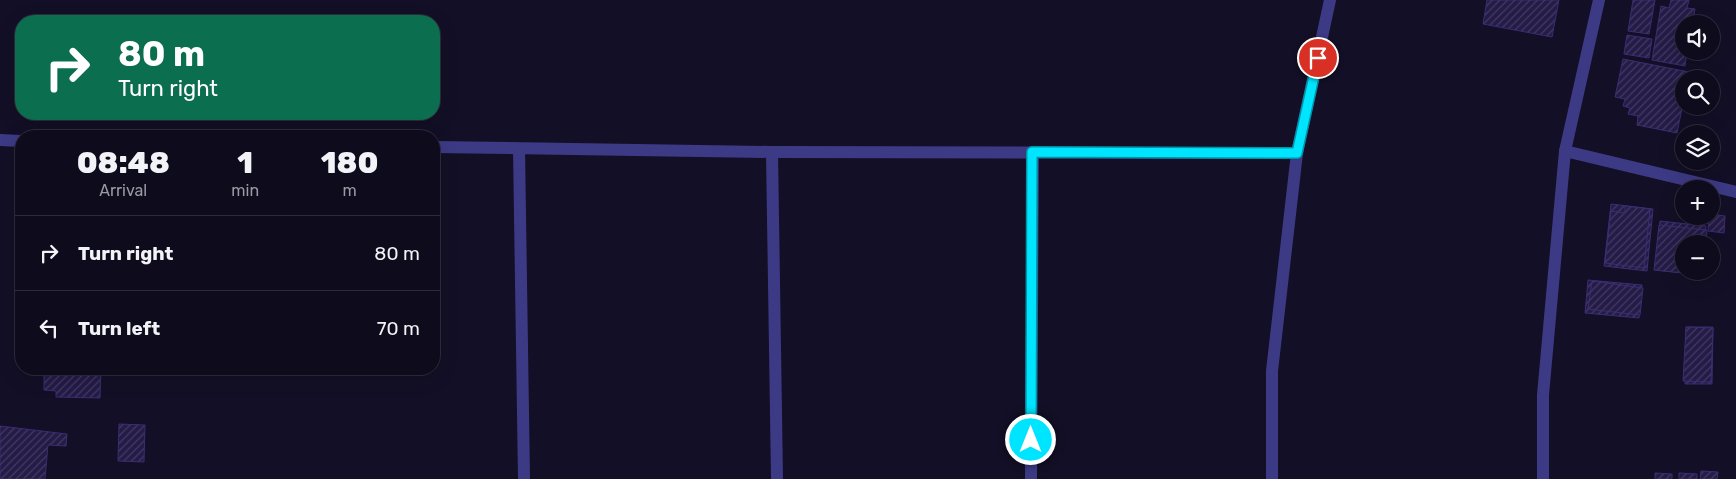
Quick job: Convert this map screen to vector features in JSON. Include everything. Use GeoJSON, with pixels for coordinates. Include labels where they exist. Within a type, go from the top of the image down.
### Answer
{"type":"FeatureCollection","features":[{"type":"Feature","properties":{"kind":"street"},"geometry":{"type":"LineString","coordinates":[[1272,479],[1272,371],[1297,153],[1330,0]]}},
{"type":"Feature","properties":{"kind":"street"},"geometry":{"type":"LineString","coordinates":[[1543,479],[1544,395],[1565,151],[1600,0]]}},
{"type":"Feature","properties":{"kind":"street"},"geometry":{"type":"LineString","coordinates":[[0,140],[15,140]]}},
{"type":"Feature","properties":{"kind":"street"},"geometry":{"type":"LineString","coordinates":[[440,147],[772,152],[1297,153]]}},
{"type":"Feature","properties":{"kind":"street"},"geometry":{"type":"LineString","coordinates":[[519,148],[524,479]]}},
{"type":"Feature","properties":{"kind":"street"},"geometry":{"type":"LineString","coordinates":[[1565,151],[1736,192]]}},
{"type":"Feature","properties":{"kind":"street"},"geometry":{"type":"LineString","coordinates":[[772,152],[778,479]]}},
{"type":"Feature","properties":{"kind":"street"},"geometry":{"type":"LineString","coordinates":[[1030,479],[1032,152]]}},
{"type":"Feature","properties":{"kind":"building"},"geometry":{"type":"Polygon","coordinates":[[[1487,0],[1559,0],[1552,37],[1483,24],[1487,0]]]}},
{"type":"Feature","properties":{"kind":"building"},"geometry":{"type":"Polygon","coordinates":[[[1633,0],[1655,0],[1649,34],[1628,31],[1633,0]]]}},
{"type":"Feature","properties":{"kind":"building"},"geometry":{"type":"Polygon","coordinates":[[[1671,0],[1689,0],[1687,8],[1695,9],[1694,15],[1675,15],[1675,60],[1686,60],[1685,66],[1652,60],[1661,6],[1669,8],[1671,0]]]}},
{"type":"Feature","properties":{"kind":"building"},"geometry":{"type":"Polygon","coordinates":[[[1627,35],[1652,39],[1649,58],[1624,54],[1627,35]]]}},
{"type":"Feature","properties":{"kind":"building"},"geometry":{"type":"Polygon","coordinates":[[[1623,59],[1679,70],[1675,70],[1675,115],[1681,115],[1679,125],[1675,125],[1675,133],[1637,125],[1638,116],[1628,114],[1630,108],[1623,106],[1625,99],[1615,97],[1623,59]]]}},
{"type":"Feature","properties":{"kind":"building"},"geometry":{"type":"Polygon","coordinates":[[[1611,204],[1653,209],[1647,271],[1604,266],[1611,204]]]}},
{"type":"Feature","properties":{"kind":"building"},"geometry":{"type":"Polygon","coordinates":[[[1625,206],[1650,209],[1644,268],[1605,263],[1611,211],[1625,213],[1625,206]]]}},
{"type":"Feature","properties":{"kind":"building"},"geometry":{"type":"Polygon","coordinates":[[[1720,215],[1725,216],[1724,233],[1708,231],[1708,225],[1720,225],[1720,215]]]}},
{"type":"Feature","properties":{"kind":"building"},"geometry":{"type":"Polygon","coordinates":[[[1660,221],[1675,223],[1675,225],[1706,226],[1705,235],[1675,235],[1675,272],[1655,270],[1660,221]]]}},
{"type":"Feature","properties":{"kind":"building"},"geometry":{"type":"Polygon","coordinates":[[[1659,225],[1707,230],[1707,235],[1675,235],[1675,272],[1654,270],[1659,225]]]}},
{"type":"Feature","properties":{"kind":"building"},"geometry":{"type":"Polygon","coordinates":[[[1588,280],[1642,285],[1639,318],[1585,313],[1588,280]]]}},
{"type":"Feature","properties":{"kind":"building"},"geometry":{"type":"Polygon","coordinates":[[[1592,281],[1643,288],[1640,315],[1588,309],[1592,281]]]}},
{"type":"Feature","properties":{"kind":"building"},"geometry":{"type":"Polygon","coordinates":[[[1686,327],[1713,327],[1712,384],[1685,384],[1686,327]]]}},
{"type":"Feature","properties":{"kind":"building"},"geometry":{"type":"Polygon","coordinates":[[[1686,327],[1713,328],[1711,382],[1683,381],[1686,327]]]}},
{"type":"Feature","properties":{"kind":"building"},"geometry":{"type":"Polygon","coordinates":[[[44,375],[101,375],[100,398],[56,397],[56,391],[44,390],[44,375]]]}},
{"type":"Feature","properties":{"kind":"building"},"geometry":{"type":"Polygon","coordinates":[[[119,424],[145,425],[144,462],[118,461],[119,424]]]}},
{"type":"Feature","properties":{"kind":"building"},"geometry":{"type":"Polygon","coordinates":[[[0,426],[67,434],[66,446],[48,445],[45,479],[0,479],[0,426]]]}},
{"type":"Feature","properties":{"kind":"building"},"geometry":{"type":"Polygon","coordinates":[[[1701,471],[1718,472],[1717,479],[1700,479],[1701,471]]]}},
{"type":"Feature","properties":{"kind":"building"},"geometry":{"type":"Polygon","coordinates":[[[1655,473],[1672,474],[1672,479],[1655,479],[1655,473]]]}},
{"type":"Feature","properties":{"kind":"building"},"geometry":{"type":"Polygon","coordinates":[[[1679,473],[1697,474],[1697,479],[1679,479],[1679,473]]]}},
{"type":"Feature","properties":{"kind":"route"},"geometry":{"type":"LineString","coordinates":[[1031,440],[1032,152],[1297,153],[1318,58]]}}]}
